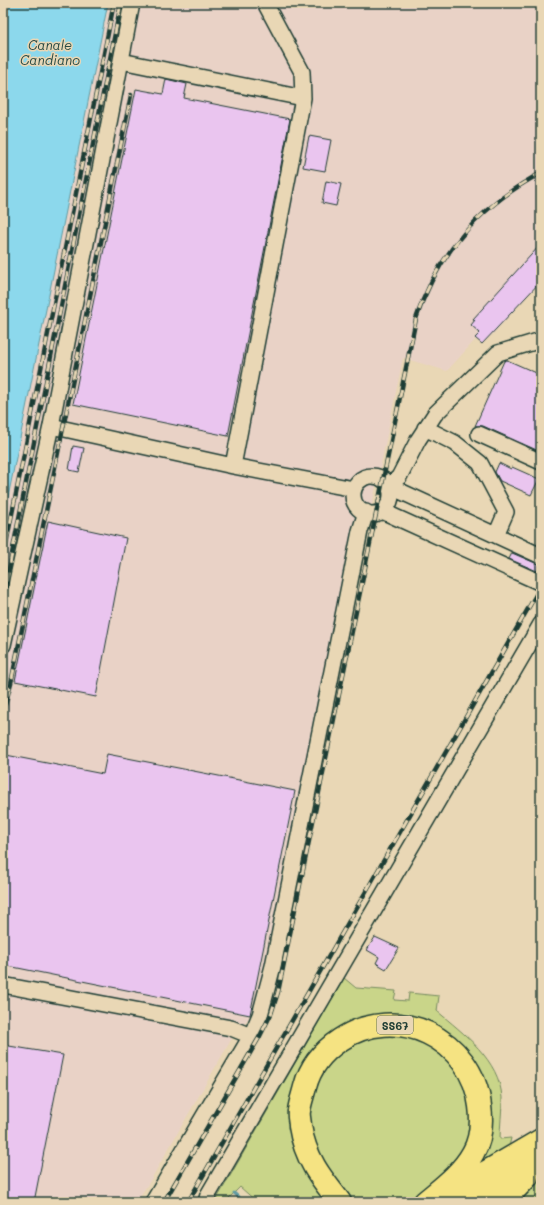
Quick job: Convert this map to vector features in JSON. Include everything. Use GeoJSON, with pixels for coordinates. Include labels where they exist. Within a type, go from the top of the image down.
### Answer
{"type":"FeatureCollection","features":[{"type":"Feature","properties":{"kind":"highway","name":"SS67"},"geometry":{"type":"LineString","coordinates":[[340,1202],[320,1178],[303,1144],[298,1112],[308,1077],[325,1050],[354,1031],[381,1024],[411,1026],[441,1039],[464,1061],[479,1093],[482,1122],[474,1152],[453,1179],[425,1202]]}},
{"type":"Feature","properties":{"kind":"highway"},"geometry":{"type":"LineString","coordinates":[[434,1202],[541,1140]]}},
{"type":"Feature","properties":{"kind":"highway"},"geometry":{"type":"LineString","coordinates":[[468,1202],[541,1160]]}},
{"type":"Feature","properties":{"kind":"highway"},"geometry":{"type":"LineString","coordinates":[[503,1202],[523,1180],[541,1167]]}},
{"type":"Feature","properties":{"kind":"lane"},"geometry":{"type":"LineString","coordinates":[[3,646],[51,426],[132,3]]}},
{"type":"Feature","properties":{"kind":"lane"},"geometry":{"type":"LineString","coordinates":[[233,466],[303,98],[302,72],[265,3]]}},
{"type":"Feature","properties":{"kind":"lane"},"geometry":{"type":"LineString","coordinates":[[121,61],[303,98]]}},
{"type":"Feature","properties":{"kind":"lane"},"geometry":{"type":"LineString","coordinates":[[389,486],[399,477],[425,428],[435,414],[498,353],[541,340]]}},
{"type":"Feature","properties":{"kind":"lane"},"geometry":{"type":"LineString","coordinates":[[51,426],[233,466],[354,489]]}},
{"type":"Feature","properties":{"kind":"lane"},"geometry":{"type":"LineString","coordinates":[[425,428],[455,443],[480,463],[506,512],[496,535]]}},
{"type":"Feature","properties":{"kind":"lane"},"geometry":{"type":"LineString","coordinates":[[479,434],[541,462]]}},
{"type":"Feature","properties":{"kind":"lane"},"geometry":{"type":"LineString","coordinates":[[389,486],[389,503],[382,511],[376,513],[366,512],[357,506],[353,495],[354,489],[360,480],[371,476],[383,479],[389,486],[541,556]]}},
{"type":"Feature","properties":{"kind":"lane"},"geometry":{"type":"LineString","coordinates":[[382,511],[541,583]]}},
{"type":"Feature","properties":{"kind":"lane"},"geometry":{"type":"LineString","coordinates":[[153,1202],[251,1036],[260,1015],[273,966],[359,539],[366,512]]}},
{"type":"Feature","properties":{"kind":"lane"},"geometry":{"type":"LineString","coordinates":[[206,1202],[541,624]]}},
{"type":"Feature","properties":{"kind":"lane"},"geometry":{"type":"LineString","coordinates":[[3,985],[231,1028],[251,1036]]}},
{"type":"Feature","properties":{"kind":"shaded area"},"geometry":{"type":"Polygon","coordinates":[[[108,3],[541,3],[541,281],[492,335],[482,344],[476,339],[447,371],[403,358],[380,469],[263,989],[248,1019],[231,1040],[150,1181],[136,1202],[3,1202],[3,522],[108,3]]]}},
{"type":"Feature","properties":{"kind":"green space"},"geometry":{"type":"Polygon","coordinates":[[[344,978],[356,988],[396,991],[394,1000],[408,1001],[409,993],[439,996],[437,1011],[478,1048],[495,1071],[500,1084],[502,1098],[500,1139],[511,1138],[508,1151],[474,1167],[465,1052],[364,1021],[292,1104],[334,1202],[257,1202],[240,1187],[229,1198],[233,1202],[215,1202],[344,978]]]}},
{"type":"Feature","properties":{"kind":"green space"},"geometry":{"type":"Polygon","coordinates":[[[381,1031],[433,1040],[475,1092],[472,1147],[425,1195],[413,1202],[353,1202],[314,1148],[307,1107],[310,1087],[333,1053],[381,1031]]]}},
{"type":"Feature","properties":{"kind":"green space"},"geometry":{"type":"Polygon","coordinates":[[[541,1180],[541,1202],[515,1202],[523,1192],[541,1180]]]}},
{"type":"Feature","properties":{"kind":"water","name":"Canale Candiano"},"geometry":{"type":"Polygon","coordinates":[[[3,3],[108,3],[3,522],[3,3]]]}},
{"type":"Feature","properties":{"kind":"building"},"geometry":{"type":"Polygon","coordinates":[[[166,79],[187,84],[184,98],[290,119],[228,436],[73,404],[136,89],[163,94],[166,79]]]}},
{"type":"Feature","properties":{"kind":"building"},"geometry":{"type":"Polygon","coordinates":[[[309,136],[331,140],[325,171],[303,167],[309,136]]]}},
{"type":"Feature","properties":{"kind":"building"},"geometry":{"type":"Polygon","coordinates":[[[326,181],[341,184],[336,206],[322,203],[326,181]]]}},
{"type":"Feature","properties":{"kind":"building"},"geometry":{"type":"Polygon","coordinates":[[[541,244],[541,281],[482,344],[475,338],[480,333],[471,325],[475,320],[473,319],[541,244]]]}},
{"type":"Feature","properties":{"kind":"building"},"geometry":{"type":"Polygon","coordinates":[[[507,360],[541,375],[541,452],[483,426],[475,426],[504,361],[507,360]]]}},
{"type":"Feature","properties":{"kind":"building"},"geometry":{"type":"Polygon","coordinates":[[[73,446],[84,448],[79,472],[69,470],[73,446]]]}},
{"type":"Feature","properties":{"kind":"building"},"geometry":{"type":"Polygon","coordinates":[[[499,463],[539,479],[531,495],[500,481],[495,472],[499,463]]]}},
{"type":"Feature","properties":{"kind":"building"},"geometry":{"type":"Polygon","coordinates":[[[48,521],[126,538],[96,697],[15,681],[48,521]]]}},
{"type":"Feature","properties":{"kind":"building"},"geometry":{"type":"Polygon","coordinates":[[[512,553],[540,565],[537,571],[509,559],[512,553]]]}},
{"type":"Feature","properties":{"kind":"building"},"geometry":{"type":"Polygon","coordinates":[[[107,754],[295,791],[250,1015],[3,965],[3,768],[6,755],[103,774],[107,754]]]}},
{"type":"Feature","properties":{"kind":"building"},"geometry":{"type":"Polygon","coordinates":[[[375,937],[399,948],[386,969],[376,963],[379,957],[367,950],[375,937]]]}},
{"type":"Feature","properties":{"kind":"building"},"geometry":{"type":"Polygon","coordinates":[[[3,1045],[63,1055],[34,1202],[3,1202],[3,1045]]]}},
{"type":"Feature","properties":{"kind":"waterway"},"geometry":{"type":"LineString","coordinates":[[234,1193],[244,1202]]}},
{"type":"Feature","properties":{"kind":"railway"},"geometry":{"type":"LineString","coordinates":[[3,559],[114,3]]}},
{"type":"Feature","properties":{"kind":"railway"},"geometry":{"type":"LineString","coordinates":[[3,599],[121,3]]}},
{"type":"Feature","properties":{"kind":"railway"},"geometry":{"type":"LineString","coordinates":[[3,713],[11,683],[131,95]]}},
{"type":"Feature","properties":{"kind":"railway"},"geometry":{"type":"LineString","coordinates":[[164,1202],[260,1036],[271,1014],[278,992],[416,319],[425,295],[436,273],[464,234],[499,200],[541,173]]}},
{"type":"Feature","properties":{"kind":"railway"},"geometry":{"type":"LineString","coordinates":[[188,1202],[541,586]]}}]}
